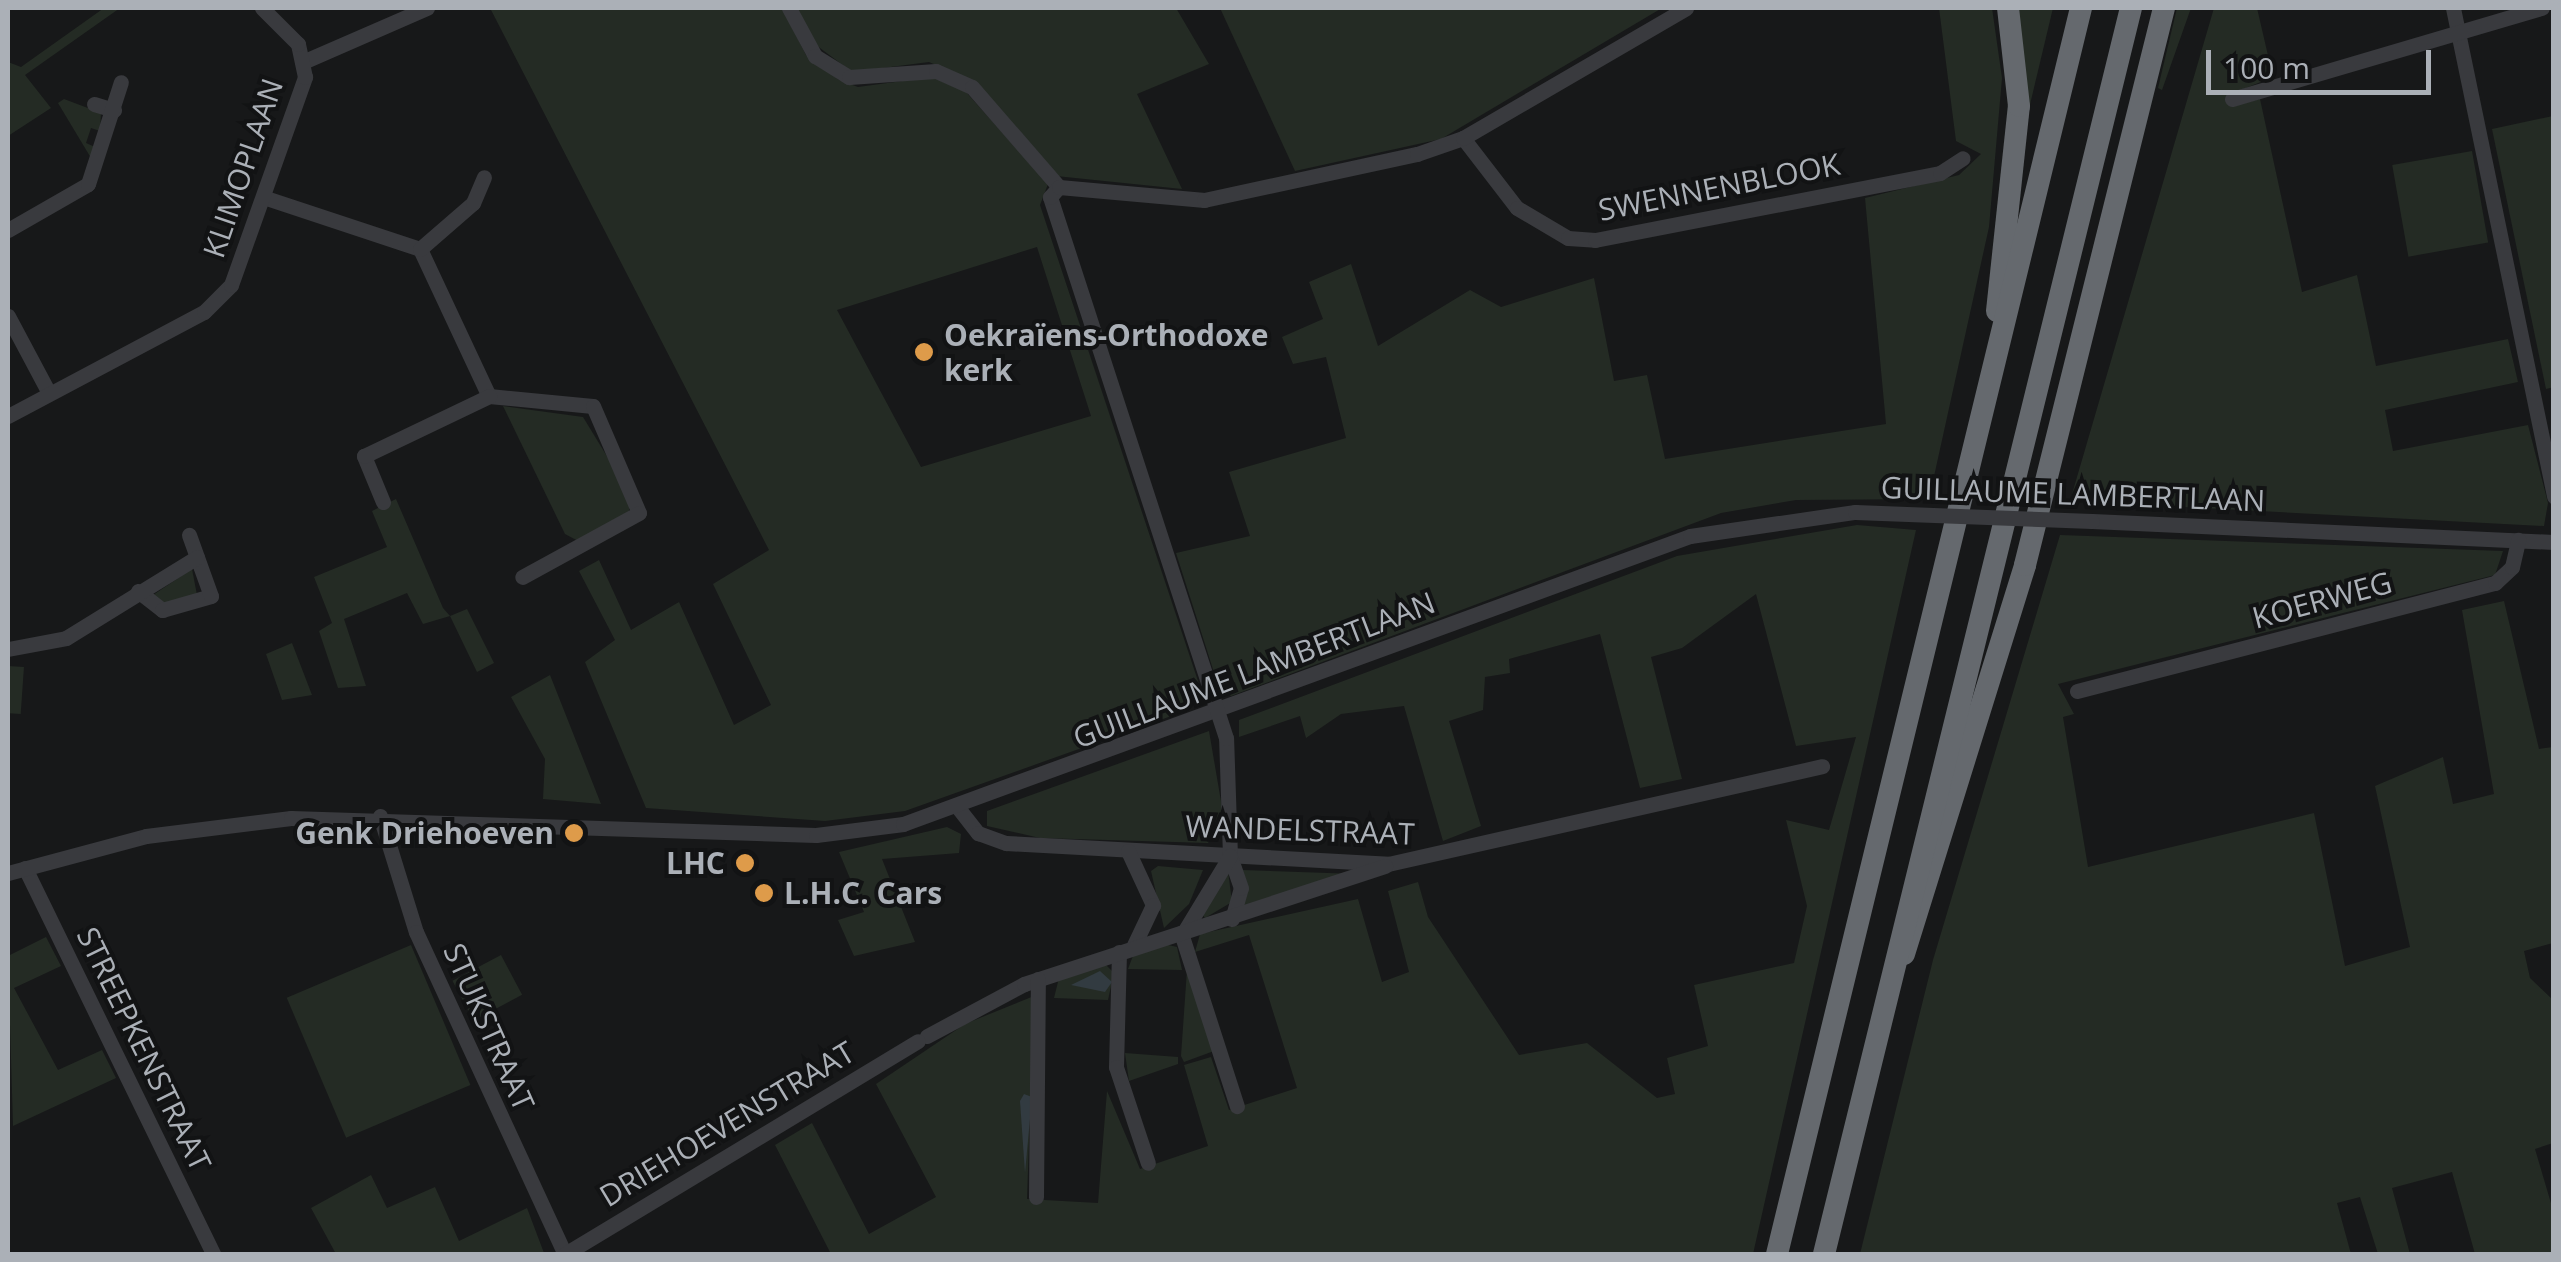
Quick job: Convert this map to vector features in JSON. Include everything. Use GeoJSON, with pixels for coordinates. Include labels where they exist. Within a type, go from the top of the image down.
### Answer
{"type":"FeatureCollection","features":[{"type":"Feature","properties":{"kind":"highway"},"geometry":{"type":"LineString","coordinates":[[1997,343],[1996,282],[2020,106],[2008,8]]}},
{"type":"Feature","properties":{"kind":"highway"},"geometry":{"type":"LineString","coordinates":[[1777,1254],[2081,8]]}},
{"type":"Feature","properties":{"kind":"highway"},"geometry":{"type":"LineString","coordinates":[[1824,1254],[2131,8]]}},
{"type":"Feature","properties":{"kind":"highway"},"geometry":{"type":"LineString","coordinates":[[1893,969],[1916,938],[2025,565],[2164,8]]}},
{"type":"Feature","properties":{"kind":"street"},"geometry":{"type":"LineString","coordinates":[[262,8],[306,61]]}},
{"type":"Feature","properties":{"kind":"street","name":"KLIMOPLAAN"},"geometry":{"type":"LineString","coordinates":[[8,416],[220,301],[263,197],[306,61],[428,8]]}},
{"type":"Feature","properties":{"kind":"street"},"geometry":{"type":"LineString","coordinates":[[790,8],[804,44],[848,77],[936,71],[972,87],[1058,187],[1204,200],[1325,179],[1462,138],[1686,8]]}},
{"type":"Feature","properties":{"kind":"street"},"geometry":{"type":"LineString","coordinates":[[2453,8],[2554,497]]}},
{"type":"Feature","properties":{"kind":"street"},"geometry":{"type":"LineString","coordinates":[[2232,99],[2542,8]]}},
{"type":"Feature","properties":{"kind":"street"},"geometry":{"type":"LineString","coordinates":[[8,230],[88,184],[121,82]]}},
{"type":"Feature","properties":{"kind":"street"},"geometry":{"type":"LineString","coordinates":[[94,104],[114,110]]}},
{"type":"Feature","properties":{"kind":"street","name":"SWENNENBLOOK"},"geometry":{"type":"LineString","coordinates":[[1462,138],[1517,208],[1568,238],[1595,240],[1940,173],[1964,158]]}},
{"type":"Feature","properties":{"kind":"street"},"geometry":{"type":"LineString","coordinates":[[420,249],[472,203],[484,177]]}},
{"type":"Feature","properties":{"kind":"street"},"geometry":{"type":"LineString","coordinates":[[1058,187],[1050,197],[1056,226],[1219,714],[1230,856],[1241,888],[1232,919]]}},
{"type":"Feature","properties":{"kind":"street"},"geometry":{"type":"LineString","coordinates":[[263,197],[420,249],[489,396]]}},
{"type":"Feature","properties":{"kind":"street"},"geometry":{"type":"LineString","coordinates":[[8,316],[49,393]]}},
{"type":"Feature","properties":{"kind":"street"},"geometry":{"type":"LineString","coordinates":[[383,502],[364,456],[489,396],[592,406],[640,500],[634,523],[522,578]]}},
{"type":"Feature","properties":{"kind":"street","name":"GUILLAUME LAMBERTLAAN"},"geometry":{"type":"LineString","coordinates":[[8,873],[227,823],[380,816],[816,834],[959,809],[1690,536],[1855,512],[2518,540]]}},
{"type":"Feature","properties":{"kind":"street"},"geometry":{"type":"LineString","coordinates":[[138,591],[162,610],[211,596],[189,535]]}},
{"type":"Feature","properties":{"kind":"street"},"geometry":{"type":"LineString","coordinates":[[2518,540],[2554,542]]}},
{"type":"Feature","properties":{"kind":"street","name":"KOERWEG"},"geometry":{"type":"LineString","coordinates":[[2077,692],[2495,583],[2512,567],[2518,540]]}},
{"type":"Feature","properties":{"kind":"street"},"geometry":{"type":"LineString","coordinates":[[8,649],[66,638],[197,558]]}},
{"type":"Feature","properties":{"kind":"street","name":"WANDELSTRAAT"},"geometry":{"type":"LineString","coordinates":[[959,809],[989,840],[1388,864],[1822,766]]}},
{"type":"Feature","properties":{"kind":"street","name":"STUKSTRAAT"},"geometry":{"type":"LineString","coordinates":[[380,816],[416,932],[565,1254]]}},
{"type":"Feature","properties":{"kind":"street"},"geometry":{"type":"LineString","coordinates":[[1128,851],[1153,905],[1124,950],[1116,1067],[1148,1163]]}},
{"type":"Feature","properties":{"kind":"street"},"geometry":{"type":"LineString","coordinates":[[1230,856],[1182,932],[1237,1106]]}},
{"type":"Feature","properties":{"kind":"street","name":"DRIEHOEVENSTRAAT"},"geometry":{"type":"LineString","coordinates":[[565,1254],[922,1039],[1038,979],[1232,919],[1388,864]]}},
{"type":"Feature","properties":{"kind":"street","name":"STREEPKENSTRAAT"},"geometry":{"type":"LineString","coordinates":[[25,868],[213,1254]]}},
{"type":"Feature","properties":{"kind":"street"},"geometry":{"type":"LineString","coordinates":[[1036,1197],[1038,979]]}},
{"type":"Feature","properties":{"kind":"shaded area"},"geometry":{"type":"Polygon","coordinates":[[[104,8],[120,8],[25,75],[51,108],[8,136],[8,62],[21,67],[104,8]]]}},
{"type":"Feature","properties":{"kind":"shaded area"},"geometry":{"type":"Polygon","coordinates":[[[490,8],[782,8],[806,55],[839,80],[858,87],[932,77],[966,92],[1048,184],[1040,205],[1199,684],[1191,709],[905,811],[825,821],[646,808],[585,662],[615,640],[579,571],[599,560],[631,630],[679,602],[734,725],[771,705],[713,584],[769,550],[490,8]],[[1037,247],[837,310],[921,467],[1091,416],[1037,247]]]}},
{"type":"Feature","properties":{"kind":"shaded area"},"geometry":{"type":"Polygon","coordinates":[[[795,8],[1176,8],[1209,64],[1137,94],[1182,189],[1056,176],[961,76],[929,62],[852,72],[812,42],[795,8]]]}},
{"type":"Feature","properties":{"kind":"shaded area"},"geometry":{"type":"Polygon","coordinates":[[[1220,8],[1662,8],[1441,139],[1295,171],[1220,8]]]}},
{"type":"Feature","properties":{"kind":"shaded area"},"geometry":{"type":"Polygon","coordinates":[[[1939,8],[1992,8],[2002,78],[1989,227],[1929,499],[1796,500],[1721,513],[1231,696],[1218,685],[1176,553],[1250,536],[1229,472],[1346,438],[1326,357],[1293,364],[1282,337],[1323,319],[1309,282],[1351,264],[1378,346],[1470,290],[1501,307],[1594,278],[1614,381],[1647,375],[1665,459],[1886,424],[1865,198],[1959,175],[1981,154],[1956,141],[1939,8]]]}},
{"type":"Feature","properties":{"kind":"shaded area"},"geometry":{"type":"Polygon","coordinates":[[[2016,8],[2053,8],[2027,117],[2016,8]]]}},
{"type":"Feature","properties":{"kind":"shaded area"},"geometry":{"type":"Polygon","coordinates":[[[2177,8],[2191,8],[2162,90],[2158,88],[2177,8]]]}},
{"type":"Feature","properties":{"kind":"shaded area"},"geometry":{"type":"Polygon","coordinates":[[[2214,8],[2257,8],[2273,77],[2231,94],[2233,106],[2260,99],[2302,292],[2357,275],[2376,366],[2508,339],[2518,382],[2385,410],[2393,451],[2528,425],[2548,503],[2544,526],[2070,501],[2214,8]]]}},
{"type":"Feature","properties":{"kind":"shaded area"},"geometry":{"type":"Polygon","coordinates":[[[64,99],[101,113],[100,131],[91,128],[86,143],[95,147],[91,158],[58,103],[64,99]]]}},
{"type":"Feature","properties":{"kind":"shaded area"},"geometry":{"type":"Polygon","coordinates":[[[2553,116],[2554,387],[2546,389],[2492,129],[2553,116]]]}},
{"type":"Feature","properties":{"kind":"shaded area"},"geometry":{"type":"Polygon","coordinates":[[[2472,151],[2488,243],[2408,257],[2392,165],[2472,151]]]}},
{"type":"Feature","properties":{"kind":"shaded area"},"geometry":{"type":"Polygon","coordinates":[[[503,406],[583,417],[630,494],[629,511],[580,542],[565,534],[503,406]]]}},
{"type":"Feature","properties":{"kind":"shaded area"},"geometry":{"type":"Polygon","coordinates":[[[396,499],[443,608],[450,616],[423,624],[407,593],[344,619],[366,686],[338,688],[319,631],[332,623],[314,577],[387,547],[372,511],[396,499]]]}},
{"type":"Feature","properties":{"kind":"shaded area"},"geometry":{"type":"Polygon","coordinates":[[[1857,525],[1916,530],[1753,1254],[831,1254],[775,1145],[812,1123],[869,1234],[936,1197],[876,1084],[965,1024],[1034,996],[1027,1199],[1098,1203],[1107,1091],[1140,1169],[1208,1146],[1184,1065],[1211,1057],[1229,1110],[1297,1088],[1249,935],[1195,952],[1200,934],[1358,899],[1382,982],[1409,972],[1388,891],[1418,882],[1428,917],[1519,1055],[1587,1043],[1657,1098],[1675,1094],[1667,1058],[1708,1046],[1694,985],[1794,963],[1807,906],[1786,820],[1829,830],[1856,737],[1796,746],[1756,594],[1682,648],[1651,657],[1682,779],[1640,788],[1600,634],[1509,659],[1510,673],[1485,677],[1483,710],[1449,721],[1481,826],[1443,841],[1404,706],[1341,714],[1306,738],[1300,716],[1239,737],[1239,720],[1677,556],[1857,525]]]}},
{"type":"Feature","properties":{"kind":"shaded area"},"geometry":{"type":"Polygon","coordinates":[[[2060,535],[2503,551],[2495,575],[2058,684],[2074,714],[2063,717],[2088,867],[2314,813],[2345,966],[2410,947],[2375,786],[2443,757],[2453,804],[2494,794],[2462,610],[2504,601],[2539,749],[2553,747],[2553,943],[2524,951],[2530,978],[2553,1000],[2553,1143],[2535,1149],[2553,1210],[2553,1254],[2475,1254],[2452,1172],[2392,1188],[2410,1254],[2378,1254],[2360,1197],[2337,1203],[2351,1254],[1860,1254],[1933,960],[2060,535]]]}},
{"type":"Feature","properties":{"kind":"shaded area"},"geometry":{"type":"Polygon","coordinates":[[[192,569],[197,595],[163,604],[153,595],[192,569]]]}},
{"type":"Feature","properties":{"kind":"shaded area"},"geometry":{"type":"Polygon","coordinates":[[[467,609],[494,663],[477,672],[450,616],[467,609]]]}},
{"type":"Feature","properties":{"kind":"shaded area"},"geometry":{"type":"Polygon","coordinates":[[[292,643],[312,695],[282,700],[266,654],[292,643]]]}},
{"type":"Feature","properties":{"kind":"shaded area"},"geometry":{"type":"Polygon","coordinates":[[[8,666],[24,667],[21,714],[8,713],[8,666]]]}},
{"type":"Feature","properties":{"kind":"shaded area"},"geometry":{"type":"Polygon","coordinates":[[[550,675],[601,804],[543,799],[545,759],[511,697],[550,675]]]}},
{"type":"Feature","properties":{"kind":"shaded area"},"geometry":{"type":"Polygon","coordinates":[[[1209,731],[1223,813],[1208,843],[1040,838],[987,826],[987,811],[1209,731]]]}},
{"type":"Feature","properties":{"kind":"shaded area"},"geometry":{"type":"Polygon","coordinates":[[[947,827],[961,834],[959,853],[882,859],[915,942],[854,956],[838,920],[864,912],[839,852],[947,827]]]}},
{"type":"Feature","properties":{"kind":"shaded area"},"geometry":{"type":"Polygon","coordinates":[[[1158,866],[1203,870],[1189,904],[1164,928],[1151,871],[1158,866]]]}},
{"type":"Feature","properties":{"kind":"shaded area"},"geometry":{"type":"Polygon","coordinates":[[[1242,870],[1357,874],[1242,910],[1242,870]]]}},
{"type":"Feature","properties":{"kind":"shaded area"},"geometry":{"type":"Polygon","coordinates":[[[1228,871],[1232,902],[1205,918],[1202,914],[1228,871]]]}},
{"type":"Feature","properties":{"kind":"shaded area"},"geometry":{"type":"Polygon","coordinates":[[[46,937],[61,966],[14,988],[58,1070],[102,1050],[116,1078],[13,1126],[8,956],[46,937]]]}},
{"type":"Feature","properties":{"kind":"shaded area"},"geometry":{"type":"Polygon","coordinates":[[[1164,944],[1177,947],[1182,970],[1128,969],[1134,953],[1164,944]]]}},
{"type":"Feature","properties":{"kind":"shaded area"},"geometry":{"type":"Polygon","coordinates":[[[411,945],[470,1085],[346,1138],[287,998],[411,945]]]}},
{"type":"Feature","properties":{"kind":"shaded area"},"geometry":{"type":"Polygon","coordinates":[[[501,955],[522,995],[474,1021],[452,981],[501,955]]]}},
{"type":"Feature","properties":{"kind":"shaded area"},"geometry":{"type":"Polygon","coordinates":[[[1106,965],[1114,973],[1108,1000],[1054,998],[1059,978],[1106,965]]]}},
{"type":"Feature","properties":{"kind":"shaded area"},"geometry":{"type":"Polygon","coordinates":[[[1187,970],[1214,1051],[1184,1062],[1181,1056],[1187,970]]]}},
{"type":"Feature","properties":{"kind":"shaded area"},"geometry":{"type":"Polygon","coordinates":[[[1100,971],[1112,982],[1105,992],[1071,985],[1100,971]]]}},
{"type":"Feature","properties":{"kind":"shaded area"},"geometry":{"type":"Polygon","coordinates":[[[1125,1053],[1178,1057],[1178,1064],[1129,1081],[1125,1053]]]}},
{"type":"Feature","properties":{"kind":"shaded area"},"geometry":{"type":"Polygon","coordinates":[[[1024,1094],[1032,1097],[1025,1173],[1020,1101],[1024,1094]]]}},
{"type":"Feature","properties":{"kind":"shaded area"},"geometry":{"type":"Polygon","coordinates":[[[371,1175],[387,1208],[435,1187],[459,1241],[527,1208],[544,1253],[336,1254],[311,1208],[371,1175]]]}},
{"type":"Feature","properties":{"kind":"place","name":"Oekraïens-Orthodoxe kerk"},"geometry":{"type":"Point","coordinates":[924,352]}},
{"type":"Feature","properties":{"kind":"place","name":"Genk Driehoeven"},"geometry":{"type":"Point","coordinates":[574,833]}},
{"type":"Feature","properties":{"kind":"place","name":"LHC"},"geometry":{"type":"Point","coordinates":[745,863]}},
{"type":"Feature","properties":{"kind":"place","name":"L.H.C. Cars"},"geometry":{"type":"Point","coordinates":[764,893]}}]}
